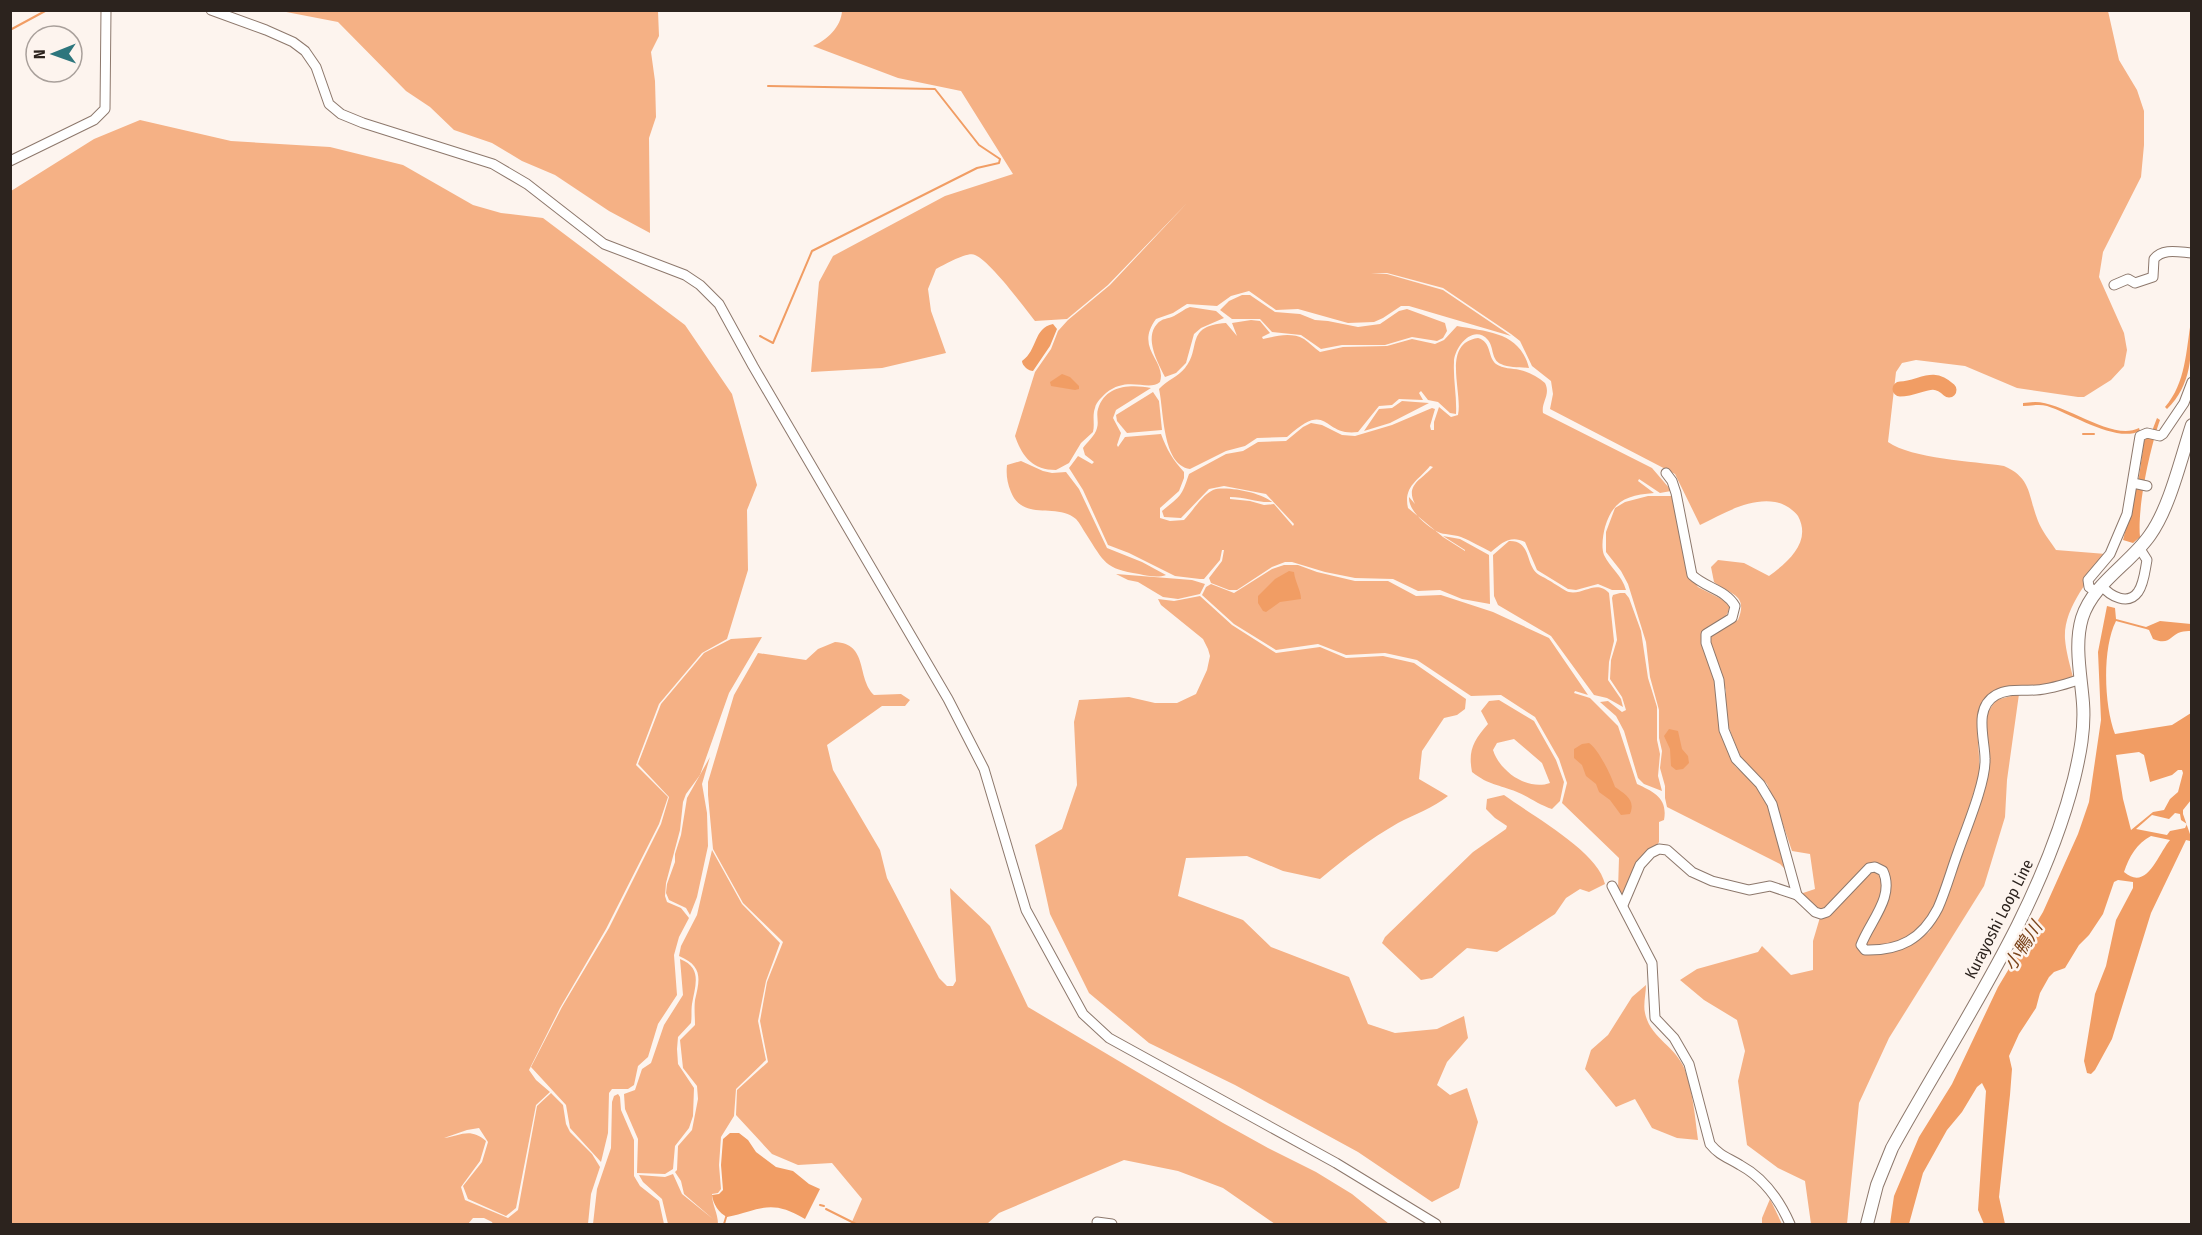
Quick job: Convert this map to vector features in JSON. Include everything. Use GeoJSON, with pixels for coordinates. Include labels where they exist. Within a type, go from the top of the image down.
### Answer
{"type":"FeatureCollection","features":[{"type":"Feature","properties":{"kind":"main road","name":"Kurayoshi Loop Line"},"geometry":{"type":"LineString","coordinates":[[1867,1224],[1877,1185],[1892,1148],[2017,928],[2046,865],[2064,813],[2080,752],[2083,726],[2079,634],[2088,602],[2140,549],[2162,514],[2192,425]]}},
{"type":"Feature","properties":{"kind":"street"},"geometry":{"type":"LineString","coordinates":[[10,161],[94,120],[105,109],[106,10]]}},
{"type":"Feature","properties":{"kind":"street"},"geometry":{"type":"LineString","coordinates":[[211,10],[266,30],[293,42],[305,51],[316,67],[329,104],[341,114],[493,164],[528,184],[604,244],[668,267],[700,285],[719,304],[948,699],[984,769],[1026,910],[1083,1014],[1097,1028],[1118,1043],[1336,1163],[1436,1224]]}},
{"type":"Feature","properties":{"kind":"street"},"geometry":{"type":"LineString","coordinates":[[2115,285],[2128,279],[2135,283],[2153,277],[2154,260],[2161,254],[2192,253]]}},
{"type":"Feature","properties":{"kind":"street"},"geometry":{"type":"LineString","coordinates":[[2140,549],[2147,560],[2142,584],[2137,594],[2128,599],[2120,599],[2089,587],[2088,580],[2110,554],[2127,514],[2140,436],[2147,433],[2160,436],[2163,434],[2184,403],[2191,386]]}},
{"type":"Feature","properties":{"kind":"street"},"geometry":{"type":"LineString","coordinates":[[1665,474],[1672,481],[1676,493],[1692,575],[1700,583],[1730,597],[1735,606],[1732,618],[1706,634],[1706,643],[1719,680],[1724,730],[1736,759],[1760,784],[1772,804],[1797,895]]}},
{"type":"Feature","properties":{"kind":"street"},"geometry":{"type":"LineString","coordinates":[[2133,483],[2147,486]]}},
{"type":"Feature","properties":{"kind":"street"},"geometry":{"type":"LineString","coordinates":[[1623,904],[1640,865],[1651,853],[1659,849],[1667,850],[1692,872],[1712,881],[1749,890],[1770,886],[1797,895],[1815,912],[1821,914],[1827,912],[1869,868],[1875,867],[1883,871],[1886,891],[1882,905],[1861,945],[1865,950],[1878,950],[1897,946],[1918,936],[1930,923],[1938,908],[1972,812],[1985,760],[1981,723],[1989,700],[1996,694],[2007,691],[2057,688],[2081,679]]}},
{"type":"Feature","properties":{"kind":"street"},"geometry":{"type":"LineString","coordinates":[[1612,886],[1652,963],[1655,1018],[1674,1038],[1689,1064],[1710,1144],[1718,1154],[1742,1166],[1770,1188],[1782,1205],[1790,1224]]}},
{"type":"Feature","properties":{"kind":"street"},"geometry":{"type":"LineString","coordinates":[[1096,1222],[1112,1224]]}},
{"type":"Feature","properties":{"kind":"shaded area"},"geometry":{"type":"Polygon","coordinates":[[[281,11],[658,11],[659,36],[651,52],[656,117],[649,138],[650,233],[609,211],[555,175],[522,161],[492,143],[454,130],[430,107],[406,91],[338,22],[281,11]]]}},
{"type":"Feature","properties":{"kind":"shaded area"},"geometry":{"type":"Polygon","coordinates":[[[842,11],[2108,11],[2119,60],[2137,90],[2144,111],[2141,177],[2103,252],[2099,277],[2124,333],[2127,350],[2124,366],[2111,380],[2084,397],[2017,388],[1965,366],[1916,360],[1902,363],[1896,372],[1888,442],[1899,448],[1927,456],[2004,466],[2020,476],[2024,482],[2040,525],[2056,550],[2106,554],[2079,594],[2068,616],[2065,639],[2073,677],[2062,683],[2048,686],[2006,687],[1994,691],[1985,700],[1979,715],[1979,776],[1935,906],[1911,944],[1929,932],[1945,903],[1978,810],[1988,775],[1985,726],[1987,713],[1996,700],[2019,694],[2007,780],[2005,817],[1984,886],[1889,1038],[1859,1103],[1847,1224],[1811,1224],[1805,1181],[1778,1168],[1747,1145],[1738,1081],[1745,1051],[1737,1020],[1704,1000],[1680,980],[1697,969],[1758,952],[1762,946],[1791,975],[1813,970],[1813,941],[1821,914],[1797,895],[1815,889],[1810,854],[1792,851],[1767,784],[1741,758],[1725,717],[1726,691],[1709,640],[1712,633],[1738,620],[1741,611],[1741,604],[1736,596],[1714,582],[1711,567],[1718,560],[1744,563],[1769,576],[1790,558],[1800,543],[1802,525],[1798,516],[1788,507],[1765,501],[1736,508],[1700,525],[1675,474],[1550,409],[1553,394],[1551,381],[1532,366],[1520,341],[1443,288],[1387,273],[1371,274],[1387,274],[1443,290],[1511,336],[1409,306],[1401,306],[1374,322],[1348,323],[1298,309],[1276,310],[1249,291],[1231,296],[1217,306],[1187,304],[1173,313],[1156,319],[1150,329],[1149,346],[1159,367],[1160,382],[1155,385],[1122,385],[1106,393],[1096,406],[1093,432],[1081,443],[1069,463],[1056,470],[1034,465],[1021,450],[1015,436],[1035,372],[1051,349],[1058,331],[1110,285],[1188,202],[1108,285],[1067,319],[1035,321],[989,266],[975,255],[967,255],[936,269],[928,289],[931,311],[946,353],[882,368],[811,372],[819,282],[833,256],[945,196],[1013,174],[961,91],[898,78],[813,46],[832,32],[839,22],[842,11]]]}},
{"type":"Feature","properties":{"kind":"shaded area"},"geometry":{"type":"Polygon","coordinates":[[[140,120],[231,141],[330,147],[403,165],[473,205],[501,213],[543,218],[685,325],[732,394],[757,485],[747,510],[748,570],[727,639],[702,653],[659,704],[636,765],[668,797],[659,824],[606,929],[560,1008],[529,1070],[536,1080],[550,1092],[536,1105],[516,1208],[506,1216],[468,1199],[463,1186],[482,1162],[488,1142],[479,1128],[444,1138],[470,1133],[486,1141],[480,1161],[461,1187],[465,1200],[508,1218],[518,1210],[537,1106],[551,1093],[563,1105],[566,1124],[570,1132],[592,1154],[600,1167],[591,1194],[588,1224],[493,1224],[484,1218],[473,1218],[468,1224],[11,1224],[11,191],[94,139],[140,120]]]}},
{"type":"Feature","properties":{"kind":"shaded area"},"geometry":{"type":"Polygon","coordinates":[[[1242,295],[1250,295],[1275,312],[1300,314],[1315,320],[1358,327],[1380,324],[1399,311],[1407,309],[1445,323],[1447,331],[1443,338],[1437,341],[1412,337],[1385,345],[1342,345],[1321,349],[1301,335],[1272,332],[1260,319],[1232,319],[1220,310],[1229,301],[1242,295]]]}},
{"type":"Feature","properties":{"kind":"shaded area"},"geometry":{"type":"Polygon","coordinates":[[[1190,307],[1216,311],[1224,318],[1201,328],[1194,334],[1186,363],[1176,373],[1165,377],[1153,350],[1153,330],[1161,321],[1190,307]]]}},
{"type":"Feature","properties":{"kind":"shaded area"},"geometry":{"type":"Polygon","coordinates":[[[1260,321],[1270,333],[1262,337],[1263,339],[1284,335],[1294,336],[1304,339],[1320,352],[1343,347],[1387,346],[1412,339],[1435,344],[1444,340],[1457,326],[1491,332],[1510,340],[1525,356],[1529,368],[1501,364],[1496,360],[1488,340],[1476,334],[1465,339],[1455,356],[1456,414],[1450,413],[1438,402],[1428,400],[1421,391],[1419,393],[1423,400],[1399,399],[1392,405],[1379,406],[1358,432],[1346,432],[1325,422],[1311,420],[1287,437],[1257,438],[1245,446],[1226,451],[1190,469],[1181,465],[1169,448],[1159,389],[1185,368],[1193,353],[1196,339],[1204,328],[1226,323],[1237,336],[1232,323],[1260,321]]]}},
{"type":"Feature","properties":{"kind":"shaded area"},"geometry":{"type":"Polygon","coordinates":[[[1478,338],[1485,343],[1496,364],[1527,372],[1545,383],[1547,391],[1543,413],[1652,468],[1671,491],[1660,493],[1639,479],[1638,481],[1654,493],[1636,495],[1623,501],[1617,505],[1608,518],[1603,537],[1603,552],[1626,590],[1612,590],[1598,584],[1576,590],[1568,589],[1537,570],[1525,542],[1511,540],[1491,552],[1461,537],[1434,530],[1465,551],[1443,536],[1460,539],[1489,555],[1490,604],[1462,599],[1440,590],[1418,591],[1393,579],[1355,578],[1292,562],[1272,567],[1237,590],[1229,590],[1211,583],[1209,578],[1222,561],[1224,550],[1222,550],[1220,560],[1204,579],[1200,579],[1175,576],[1108,545],[1083,490],[1069,468],[1078,456],[1092,464],[1094,462],[1085,455],[1083,448],[1096,431],[1098,409],[1106,395],[1120,388],[1135,386],[1151,388],[1116,410],[1113,418],[1121,433],[1118,447],[1125,437],[1161,434],[1171,454],[1184,472],[1179,491],[1160,508],[1160,518],[1170,521],[1184,520],[1209,493],[1226,488],[1253,493],[1267,499],[1272,502],[1230,497],[1230,499],[1264,505],[1274,504],[1293,526],[1294,524],[1266,494],[1224,486],[1209,489],[1181,518],[1164,517],[1162,511],[1180,496],[1189,474],[1226,454],[1243,451],[1258,442],[1286,441],[1311,423],[1322,425],[1342,435],[1355,436],[1392,425],[1432,408],[1435,409],[1430,426],[1431,430],[1434,430],[1439,407],[1451,417],[1458,415],[1457,358],[1460,349],[1467,342],[1478,338]],[[1430,466],[1413,484],[1408,494],[1408,508],[1418,516],[1411,507],[1409,497],[1415,504],[1412,497],[1413,487],[1433,467],[1430,466]]]}},
{"type":"Feature","properties":{"kind":"shaded area"},"geometry":{"type":"Polygon","coordinates":[[[1153,392],[1159,401],[1162,430],[1127,433],[1117,421],[1116,415],[1153,392]]]}},
{"type":"Feature","properties":{"kind":"shaded area"},"geometry":{"type":"Polygon","coordinates":[[[1402,401],[1429,403],[1390,423],[1364,431],[1379,409],[1392,408],[1402,401]]]}},
{"type":"Feature","properties":{"kind":"shaded area"},"geometry":{"type":"Polygon","coordinates":[[[1021,461],[1043,471],[1066,472],[1079,489],[1107,548],[1142,562],[1166,575],[1149,576],[1112,567],[1102,558],[1076,519],[1068,514],[1032,509],[1016,501],[1009,485],[1007,465],[1021,461]]]}},
{"type":"Feature","properties":{"kind":"shaded area"},"geometry":{"type":"Polygon","coordinates":[[[1648,496],[1673,496],[1691,577],[1698,587],[1729,603],[1726,616],[1706,630],[1716,683],[1718,718],[1735,766],[1755,784],[1768,805],[1786,870],[1780,864],[1667,807],[1660,768],[1662,751],[1659,738],[1659,710],[1650,677],[1646,642],[1628,584],[1606,552],[1606,532],[1615,508],[1625,502],[1648,496]]]}},
{"type":"Feature","properties":{"kind":"shaded area"},"geometry":{"type":"Polygon","coordinates":[[[1509,541],[1522,545],[1536,572],[1567,591],[1574,592],[1599,587],[1609,593],[1614,641],[1608,680],[1621,699],[1623,707],[1607,698],[1594,695],[1551,636],[1498,605],[1494,596],[1493,555],[1509,541]]]}},
{"type":"Feature","properties":{"kind":"shaded area"},"geometry":{"type":"Polygon","coordinates":[[[1284,565],[1298,565],[1355,581],[1388,581],[1416,596],[1441,595],[1493,612],[1549,638],[1588,695],[1575,691],[1574,693],[1590,698],[1618,726],[1637,784],[1654,793],[1664,806],[1664,820],[1659,822],[1659,842],[1625,894],[1620,894],[1618,890],[1619,858],[1562,803],[1567,783],[1559,759],[1535,717],[1501,695],[1471,696],[1417,660],[1385,653],[1346,655],[1318,644],[1276,650],[1234,624],[1202,595],[1206,587],[1211,584],[1234,593],[1272,569],[1284,565]]]}},
{"type":"Feature","properties":{"kind":"shaded area"},"geometry":{"type":"Polygon","coordinates":[[[1116,574],[1192,580],[1205,584],[1200,594],[1178,599],[1163,597],[1138,582],[1116,574]]]}},
{"type":"Feature","properties":{"kind":"shaded area"},"geometry":{"type":"Polygon","coordinates":[[[1625,593],[1629,598],[1641,631],[1648,678],[1657,707],[1657,740],[1660,754],[1658,776],[1662,791],[1644,784],[1638,778],[1624,731],[1616,716],[1600,702],[1608,701],[1622,712],[1626,710],[1622,697],[1610,679],[1611,660],[1617,640],[1612,598],[1613,595],[1625,593]]]}},
{"type":"Feature","properties":{"kind":"shaded area"},"geometry":{"type":"Polygon","coordinates":[[[1200,596],[1232,625],[1276,653],[1320,647],[1346,658],[1383,656],[1414,663],[1466,699],[1465,709],[1457,715],[1444,718],[1422,751],[1419,779],[1448,796],[1398,823],[1348,856],[1320,879],[1283,871],[1247,856],[1186,858],[1178,896],[1243,920],[1271,947],[1349,977],[1368,1024],[1395,1033],[1437,1029],[1464,1016],[1468,1038],[1447,1062],[1437,1085],[1450,1095],[1467,1088],[1478,1122],[1459,1188],[1432,1202],[1358,1152],[1235,1085],[1149,1043],[1089,993],[1050,914],[1035,845],[1062,829],[1077,785],[1074,722],[1079,700],[1129,697],[1155,703],[1177,703],[1196,694],[1207,670],[1210,656],[1208,649],[1203,639],[1161,605],[1158,599],[1174,601],[1200,596]]]}},
{"type":"Feature","properties":{"kind":"shaded area"},"geometry":{"type":"Polygon","coordinates":[[[762,637],[729,693],[700,775],[683,802],[680,830],[666,883],[665,896],[667,902],[681,908],[689,918],[679,937],[674,955],[677,995],[658,1024],[648,1057],[638,1066],[634,1085],[628,1089],[612,1089],[609,1093],[608,1133],[601,1162],[570,1128],[566,1105],[531,1067],[562,1007],[609,928],[661,824],[669,797],[638,764],[661,704],[704,653],[731,639],[762,637]]]}},
{"type":"Feature","properties":{"kind":"shaded area"},"geometry":{"type":"Polygon","coordinates":[[[835,642],[846,644],[858,655],[865,679],[874,695],[901,694],[910,700],[905,706],[882,706],[827,745],[833,770],[880,850],[887,878],[939,978],[947,986],[953,986],[956,981],[950,888],[990,926],[1028,1007],[1223,1123],[1316,1172],[1352,1194],[1389,1224],[1275,1224],[1223,1188],[1178,1171],[1124,1160],[999,1213],[987,1224],[851,1224],[862,1199],[832,1163],[798,1165],[772,1154],[736,1115],[737,1090],[768,1062],[760,1021],[767,982],[783,942],[743,903],[713,849],[708,782],[734,695],[758,653],[806,660],[818,649],[835,642]]]}},
{"type":"Feature","properties":{"kind":"shaded area"},"geometry":{"type":"Polygon","coordinates":[[[1499,700],[1534,721],[1556,760],[1564,782],[1560,801],[1552,809],[1478,777],[1472,772],[1471,752],[1488,724],[1481,711],[1489,701],[1499,700]],[[1514,739],[1497,743],[1493,750],[1502,766],[1524,782],[1542,785],[1550,783],[1542,763],[1514,739]]]}},
{"type":"Feature","properties":{"kind":"shaded area"},"geometry":{"type":"Polygon","coordinates":[[[710,757],[702,784],[707,813],[708,846],[697,897],[690,915],[686,908],[669,900],[666,893],[667,884],[675,862],[687,798],[710,757]]]}},
{"type":"Feature","properties":{"kind":"shaded area"},"geometry":{"type":"Polygon","coordinates":[[[1504,795],[1577,847],[1600,872],[1605,884],[1589,892],[1580,889],[1566,898],[1555,914],[1497,952],[1467,948],[1432,978],[1421,980],[1382,943],[1385,937],[1473,852],[1506,829],[1507,826],[1486,809],[1487,799],[1504,795]]]}},
{"type":"Feature","properties":{"kind":"shaded area"},"geometry":{"type":"Polygon","coordinates":[[[712,850],[742,904],[780,943],[766,981],[758,1021],[766,1060],[736,1089],[734,1116],[721,1137],[719,1165],[721,1189],[718,1193],[712,1194],[718,1224],[668,1224],[662,1199],[643,1182],[639,1175],[665,1177],[673,1174],[682,1194],[713,1219],[684,1194],[681,1181],[675,1172],[678,1146],[692,1130],[698,1099],[697,1086],[683,1068],[680,1040],[695,1025],[698,974],[692,964],[679,956],[681,946],[697,915],[712,850]]]}},
{"type":"Feature","properties":{"kind":"shaded area"},"geometry":{"type":"Polygon","coordinates":[[[680,959],[692,967],[696,978],[691,1023],[678,1037],[677,1049],[678,1064],[694,1088],[693,1116],[689,1128],[675,1146],[673,1169],[665,1174],[637,1173],[638,1139],[625,1109],[624,1094],[635,1090],[642,1069],[651,1063],[664,1025],[683,995],[680,959]]]}},
{"type":"Feature","properties":{"kind":"shaded area"},"geometry":{"type":"Polygon","coordinates":[[[1646,985],[1644,1010],[1648,1022],[1657,1036],[1676,1054],[1688,1078],[1698,1140],[1677,1138],[1652,1128],[1635,1099],[1616,1107],[1585,1069],[1591,1050],[1608,1035],[1632,997],[1646,985]]]}},
{"type":"Feature","properties":{"kind":"shaded area"},"geometry":{"type":"Polygon","coordinates":[[[618,1094],[621,1110],[634,1140],[634,1176],[640,1186],[659,1201],[664,1224],[593,1224],[597,1189],[611,1148],[612,1102],[614,1096],[618,1094]]]}},
{"type":"Feature","properties":{"kind":"shaded area"},"geometry":{"type":"Polygon","coordinates":[[[1770,1199],[1782,1224],[1762,1224],[1762,1218],[1770,1199]]]}},
{"type":"Feature","properties":{"kind":"water"},"geometry":{"type":"Polygon","coordinates":[[[2191,321],[2190,357],[2186,379],[2175,400],[2167,409],[2165,407],[2172,398],[2181,377],[2191,321]]]}},
{"type":"Feature","properties":{"kind":"water"},"geometry":{"type":"Polygon","coordinates":[[[1053,324],[1057,329],[1050,346],[1033,371],[1030,370],[1024,366],[1022,361],[1031,351],[1042,330],[1053,324]]]}},
{"type":"Feature","properties":{"kind":"water"},"geometry":{"type":"Polygon","coordinates":[[[1062,374],[1070,377],[1079,389],[1051,386],[1050,382],[1062,374]]]}},
{"type":"Feature","properties":{"kind":"water"},"geometry":{"type":"Polygon","coordinates":[[[2035,402],[2060,408],[2116,430],[2128,431],[2139,428],[2140,431],[2130,434],[2119,433],[2094,426],[2047,406],[2023,406],[2023,403],[2035,402]]]}},
{"type":"Feature","properties":{"kind":"water"},"geometry":{"type":"Polygon","coordinates":[[[2157,418],[2160,420],[2148,462],[2142,495],[2140,537],[2133,543],[2123,540],[2139,477],[2144,441],[2152,431],[2157,418]]]}},
{"type":"Feature","properties":{"kind":"water"},"geometry":{"type":"Polygon","coordinates":[[[1289,571],[1294,572],[1301,599],[1280,602],[1266,612],[1263,611],[1258,603],[1258,596],[1275,579],[1289,571]]]}},
{"type":"Feature","properties":{"kind":"water","name":"小鴨川"},"geometry":{"type":"Polygon","coordinates":[[[2107,606],[2115,608],[2116,619],[2146,627],[2160,621],[2191,624],[2191,631],[2177,633],[2166,641],[2159,641],[2153,639],[2149,630],[2116,621],[2108,646],[2106,677],[2111,722],[2115,734],[2172,725],[2191,713],[2191,800],[2183,810],[2186,824],[2181,820],[2180,814],[2175,813],[2169,819],[2152,815],[2136,829],[2167,835],[2170,831],[2185,828],[2187,825],[2190,841],[2186,840],[2151,913],[2112,1039],[2095,1070],[2091,1074],[2087,1073],[2084,1061],[2095,994],[2106,966],[2116,920],[2133,888],[2133,882],[2118,880],[2114,882],[2103,914],[2065,968],[2054,972],[2049,977],[2040,993],[2036,1008],[2019,1034],[2009,1056],[2012,1069],[1999,1197],[2005,1224],[1984,1224],[1978,1210],[1986,1091],[1982,1083],[1947,1130],[1923,1173],[1909,1224],[1890,1224],[1894,1196],[1919,1137],[1952,1084],[1998,987],[2043,912],[2078,834],[2089,802],[2101,720],[2098,652],[2107,606]],[[2139,752],[2116,755],[2131,830],[2153,812],[2164,810],[2170,799],[2178,792],[2183,773],[2182,770],[2178,770],[2172,775],[2150,782],[2144,755],[2139,752]],[[2151,836],[2142,842],[2131,856],[2124,872],[2132,877],[2139,877],[2151,869],[2170,840],[2151,836]]]}},
{"type":"Feature","properties":{"kind":"water"},"geometry":{"type":"Polygon","coordinates":[[[1669,729],[1678,731],[1682,749],[1688,756],[1689,763],[1683,769],[1676,770],[1671,766],[1670,749],[1664,736],[1669,729]]]}},
{"type":"Feature","properties":{"kind":"water"},"geometry":{"type":"Polygon","coordinates":[[[1589,743],[1601,757],[1615,787],[1631,801],[1630,814],[1621,815],[1610,800],[1599,792],[1596,784],[1586,776],[1582,765],[1574,758],[1574,749],[1589,743]]]}},
{"type":"Feature","properties":{"kind":"water"},"geometry":{"type":"Polygon","coordinates":[[[730,1133],[739,1133],[748,1140],[756,1152],[776,1167],[793,1171],[809,1184],[820,1189],[805,1219],[774,1207],[727,1217],[719,1211],[712,1195],[719,1194],[723,1190],[721,1165],[723,1139],[730,1133]]]}},
{"type":"Feature","properties":{"kind":"waterway"},"geometry":{"type":"LineString","coordinates":[[10,30],[47,10]]}},
{"type":"Feature","properties":{"kind":"waterway"},"geometry":{"type":"LineString","coordinates":[[760,336],[773,343],[812,251],[977,168],[999,163],[1000,159],[979,145],[935,89],[768,86]]}},
{"type":"Feature","properties":{"kind":"waterway"},"geometry":{"type":"LineString","coordinates":[[1900,389],[1931,382],[1943,385],[1949,390]]}},
{"type":"Feature","properties":{"kind":"waterway"},"geometry":{"type":"LineString","coordinates":[[2083,434],[2094,434]]}},
{"type":"Feature","properties":{"kind":"waterway"},"geometry":{"type":"LineString","coordinates":[[820,1205],[824,1206]]}},
{"type":"Feature","properties":{"kind":"waterway"},"geometry":{"type":"LineString","coordinates":[[826,1209],[856,1224]]}},
{"type":"Feature","properties":{"kind":"waterway"},"geometry":{"type":"LineString","coordinates":[[724,1224],[727,1214]]}}]}
